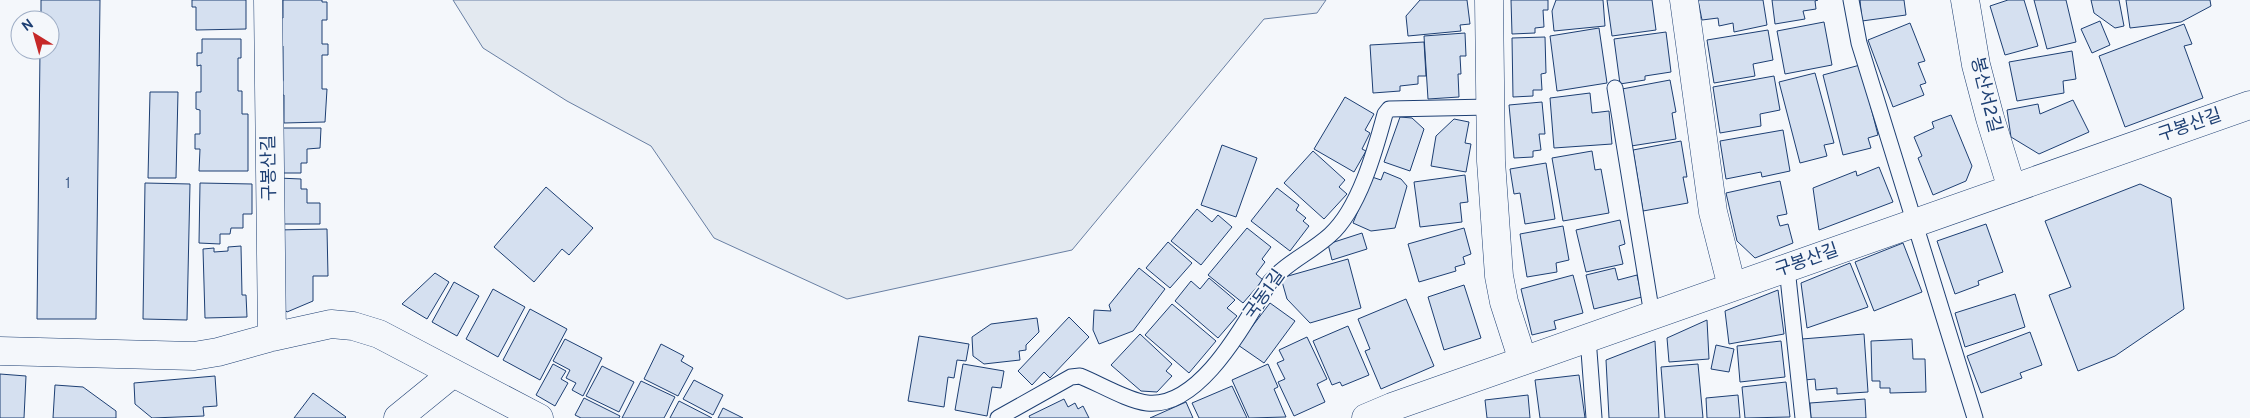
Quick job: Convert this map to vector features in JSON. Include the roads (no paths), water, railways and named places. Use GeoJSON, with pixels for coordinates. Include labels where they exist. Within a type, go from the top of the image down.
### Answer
{"type":"FeatureCollection","features":[{"type":"Feature","properties":{"kind":"street","name":"구봉산길"},"geometry":{"type":"LineString","coordinates":[[268,0],[272,337]]}},
{"type":"Feature","properties":{"kind":"street"},"geometry":{"type":"LineString","coordinates":[[1489,0],[1491,161],[1499,276],[1504,302],[1523,361]]}},
{"type":"Feature","properties":{"kind":"street"},"geometry":{"type":"LineString","coordinates":[[1684,0],[1713,212],[1732,287]]}},
{"type":"Feature","properties":{"kind":"street","name":"봉산서2길"},"geometry":{"type":"LineString","coordinates":[[1965,0],[1976,64],[2012,189]]}},
{"type":"Feature","properties":{"kind":"street","name":"구봉산길"},"geometry":{"type":"LineString","coordinates":[[1366,418],[1392,412],[1523,361],[2250,105]]}},
{"type":"Feature","properties":{"kind":"street"},"geometry":{"type":"LineString","coordinates":[[0,351],[194,356],[218,352],[272,337],[331,324],[353,326],[387,338],[452,374],[539,418]]}},
{"type":"Feature","properties":{"kind":"street"},"geometry":{"type":"LineString","coordinates":[[398,418],[452,374]]}},
{"type":"Feature","properties":{"kind":"lane"},"geometry":{"type":"LineString","coordinates":[[1851,0],[1859,43],[1975,418]]}},
{"type":"Feature","properties":{"kind":"lane"},"geometry":{"type":"LineString","coordinates":[[1615,88],[1652,315]]}},
{"type":"Feature","properties":{"kind":"lane","name":"국동1길"},"geometry":{"type":"LineString","coordinates":[[998,418],[1071,377],[1080,376],[1145,403],[1158,403],[1183,393],[1219,361],[1270,282],[1280,271],[1334,231],[1350,206],[1368,171],[1385,114],[1389,109],[1490,107]]}},
{"type":"Feature","properties":{"kind":"lane"},"geometry":{"type":"LineString","coordinates":[[1788,268],[1803,418]]}},
{"type":"Feature","properties":{"kind":"lane"},"geometry":{"type":"LineString","coordinates":[[1588,338],[1594,418]]}}]}
